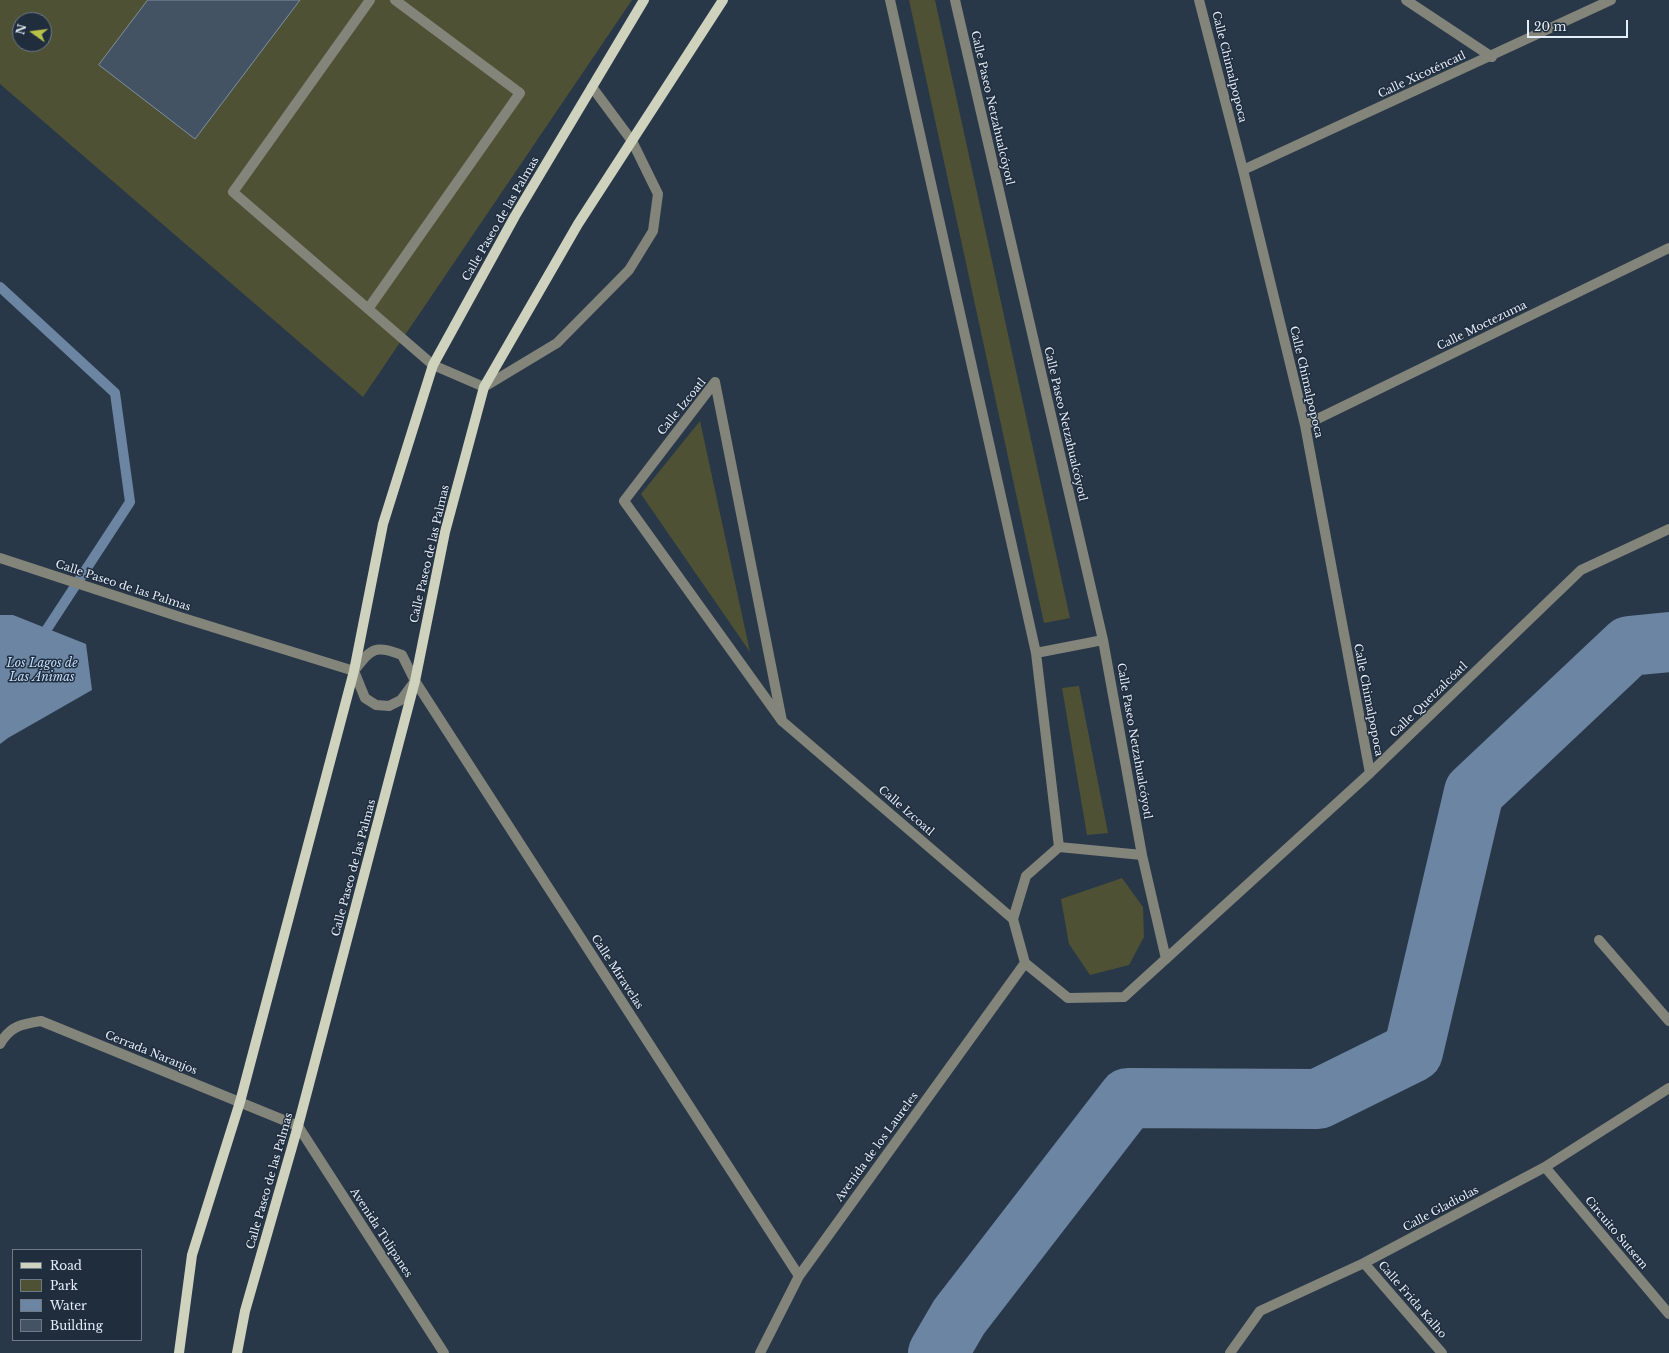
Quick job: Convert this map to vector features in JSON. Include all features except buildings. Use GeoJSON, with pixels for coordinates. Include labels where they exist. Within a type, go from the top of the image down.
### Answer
{"type":"FeatureCollection","features":[{"type":"Feature","properties":{"kind":"main road","name":"Calle Paseo de las Palmas"},"geometry":{"type":"LineString","coordinates":[[179,1353],[192,1255],[240,1102],[354,671],[383,524],[433,365],[515,216],[644,0]]}},
{"type":"Feature","properties":{"kind":"main road","name":"Calle Paseo de las Palmas"},"geometry":{"type":"LineString","coordinates":[[237,1353],[245,1311],[298,1126],[415,681],[445,532],[484,387],[578,224],[723,0]]}},
{"type":"Feature","properties":{"kind":"street"},"geometry":{"type":"LineString","coordinates":[[370,0],[233,192],[433,365],[484,387],[557,343],[629,270],[653,231],[658,194],[632,140],[592,87]]}},
{"type":"Feature","properties":{"kind":"street"},"geometry":{"type":"LineString","coordinates":[[368,309],[520,93],[395,0]]}},
{"type":"Feature","properties":{"kind":"street"},"geometry":{"type":"LineString","coordinates":[[890,0],[1036,653],[1059,847]]}},
{"type":"Feature","properties":{"kind":"street","name":"Calle Paseo Netzahualcóyotl"},"geometry":{"type":"LineString","coordinates":[[955,0],[1103,640],[1142,855],[1166,959]]}},
{"type":"Feature","properties":{"kind":"street","name":"Calle Chimalpopoca"},"geometry":{"type":"LineString","coordinates":[[1199,0],[1243,170],[1305,425],[1370,773]]}},
{"type":"Feature","properties":{"kind":"street"},"geometry":{"type":"LineString","coordinates":[[1406,0],[1492,57]]}},
{"type":"Feature","properties":{"kind":"street","name":"Calle Xicoténcatl"},"geometry":{"type":"LineString","coordinates":[[1243,170],[1492,57],[1611,0]]}},
{"type":"Feature","properties":{"kind":"street","name":"Calle Moctezuma"},"geometry":{"type":"LineString","coordinates":[[1305,425],[1669,248]]}},
{"type":"Feature","properties":{"kind":"street","name":"Calle Izcoatl"},"geometry":{"type":"LineString","coordinates":[[782,721],[715,382],[624,501],[782,721],[1013,919]]}},
{"type":"Feature","properties":{"kind":"street","name":"Calle Quetzalcóatl"},"geometry":{"type":"LineString","coordinates":[[1025,963],[1068,998],[1124,997],[1370,773],[1581,570],[1669,529]]}},
{"type":"Feature","properties":{"kind":"street","name":"Calle Paseo de las Palmas"},"geometry":{"type":"LineString","coordinates":[[0,558],[180,617],[354,671]]}},
{"type":"Feature","properties":{"kind":"street"},"geometry":{"type":"LineString","coordinates":[[1036,653],[1103,640]]}},
{"type":"Feature","properties":{"kind":"street"},"geometry":{"type":"LineString","coordinates":[[385,648],[402,655],[415,681],[401,700],[389,706],[376,705],[365,698],[354,671],[367,653],[385,648]]}},
{"type":"Feature","properties":{"kind":"street","name":"Calle Miravelas"},"geometry":{"type":"LineString","coordinates":[[415,681],[799,1276]]}},
{"type":"Feature","properties":{"kind":"street"},"geometry":{"type":"LineString","coordinates":[[1025,963],[1013,919],[1026,876],[1059,847],[1142,855]]}},
{"type":"Feature","properties":{"kind":"street"},"geometry":{"type":"LineString","coordinates":[[1599,940],[1669,1022]]}},
{"type":"Feature","properties":{"kind":"street","name":"Avenida de los Laureles"},"geometry":{"type":"LineString","coordinates":[[760,1353],[799,1276],[1025,963]]}},
{"type":"Feature","properties":{"kind":"street","name":"Cerrada Naranjos"},"geometry":{"type":"LineString","coordinates":[[0,1044],[6,1034],[20,1024],[41,1021],[298,1126]]}},
{"type":"Feature","properties":{"kind":"street","name":"Calle Gladiolas"},"geometry":{"type":"LineString","coordinates":[[1230,1353],[1260,1311],[1364,1263],[1545,1167],[1669,1088]]}},
{"type":"Feature","properties":{"kind":"street","name":"Avenida Tulipanes"},"geometry":{"type":"LineString","coordinates":[[298,1126],[444,1353]]}},
{"type":"Feature","properties":{"kind":"street","name":"Circuito Sutsem"},"geometry":{"type":"LineString","coordinates":[[1545,1167],[1669,1314]]}},
{"type":"Feature","properties":{"kind":"street","name":"Calle Frida Kalho"},"geometry":{"type":"LineString","coordinates":[[1364,1263],[1442,1353]]}},
{"type":"Feature","properties":{"kind":"green space"},"geometry":{"type":"Polygon","coordinates":[[[0,0],[632,0],[363,397],[0,84],[0,0]]]}},
{"type":"Feature","properties":{"kind":"green space"},"geometry":{"type":"Polygon","coordinates":[[[909,0],[935,0],[1070,618],[1044,623],[909,0]]]}},
{"type":"Feature","properties":{"kind":"green space"},"geometry":{"type":"Polygon","coordinates":[[[700,421],[750,652],[641,494],[700,421]]]}},
{"type":"Feature","properties":{"kind":"green space"},"geometry":{"type":"Polygon","coordinates":[[[1079,686],[1108,833],[1087,835],[1062,688],[1079,686]]]}},
{"type":"Feature","properties":{"kind":"green space"},"geometry":{"type":"Polygon","coordinates":[[[1122,878],[1143,907],[1144,937],[1129,965],[1090,975],[1069,944],[1061,899],[1122,878]]]}},
{"type":"Feature","properties":{"kind":"water","name":"Los Lagos de Las Ánimas"},"geometry":{"type":"Polygon","coordinates":[[[0,615],[13,615],[86,644],[92,690],[0,744],[0,615]]]}},
{"type":"Feature","properties":{"kind":"waterway"},"geometry":{"type":"LineString","coordinates":[[0,287],[115,393],[130,502],[47,629]]}},
{"type":"Feature","properties":{"kind":"waterway"},"geometry":{"type":"LineString","coordinates":[[938,1353],[959,1317],[1128,1098],[1318,1099],[1413,1052],[1474,792],[1629,646],[1669,642]]}}]}
